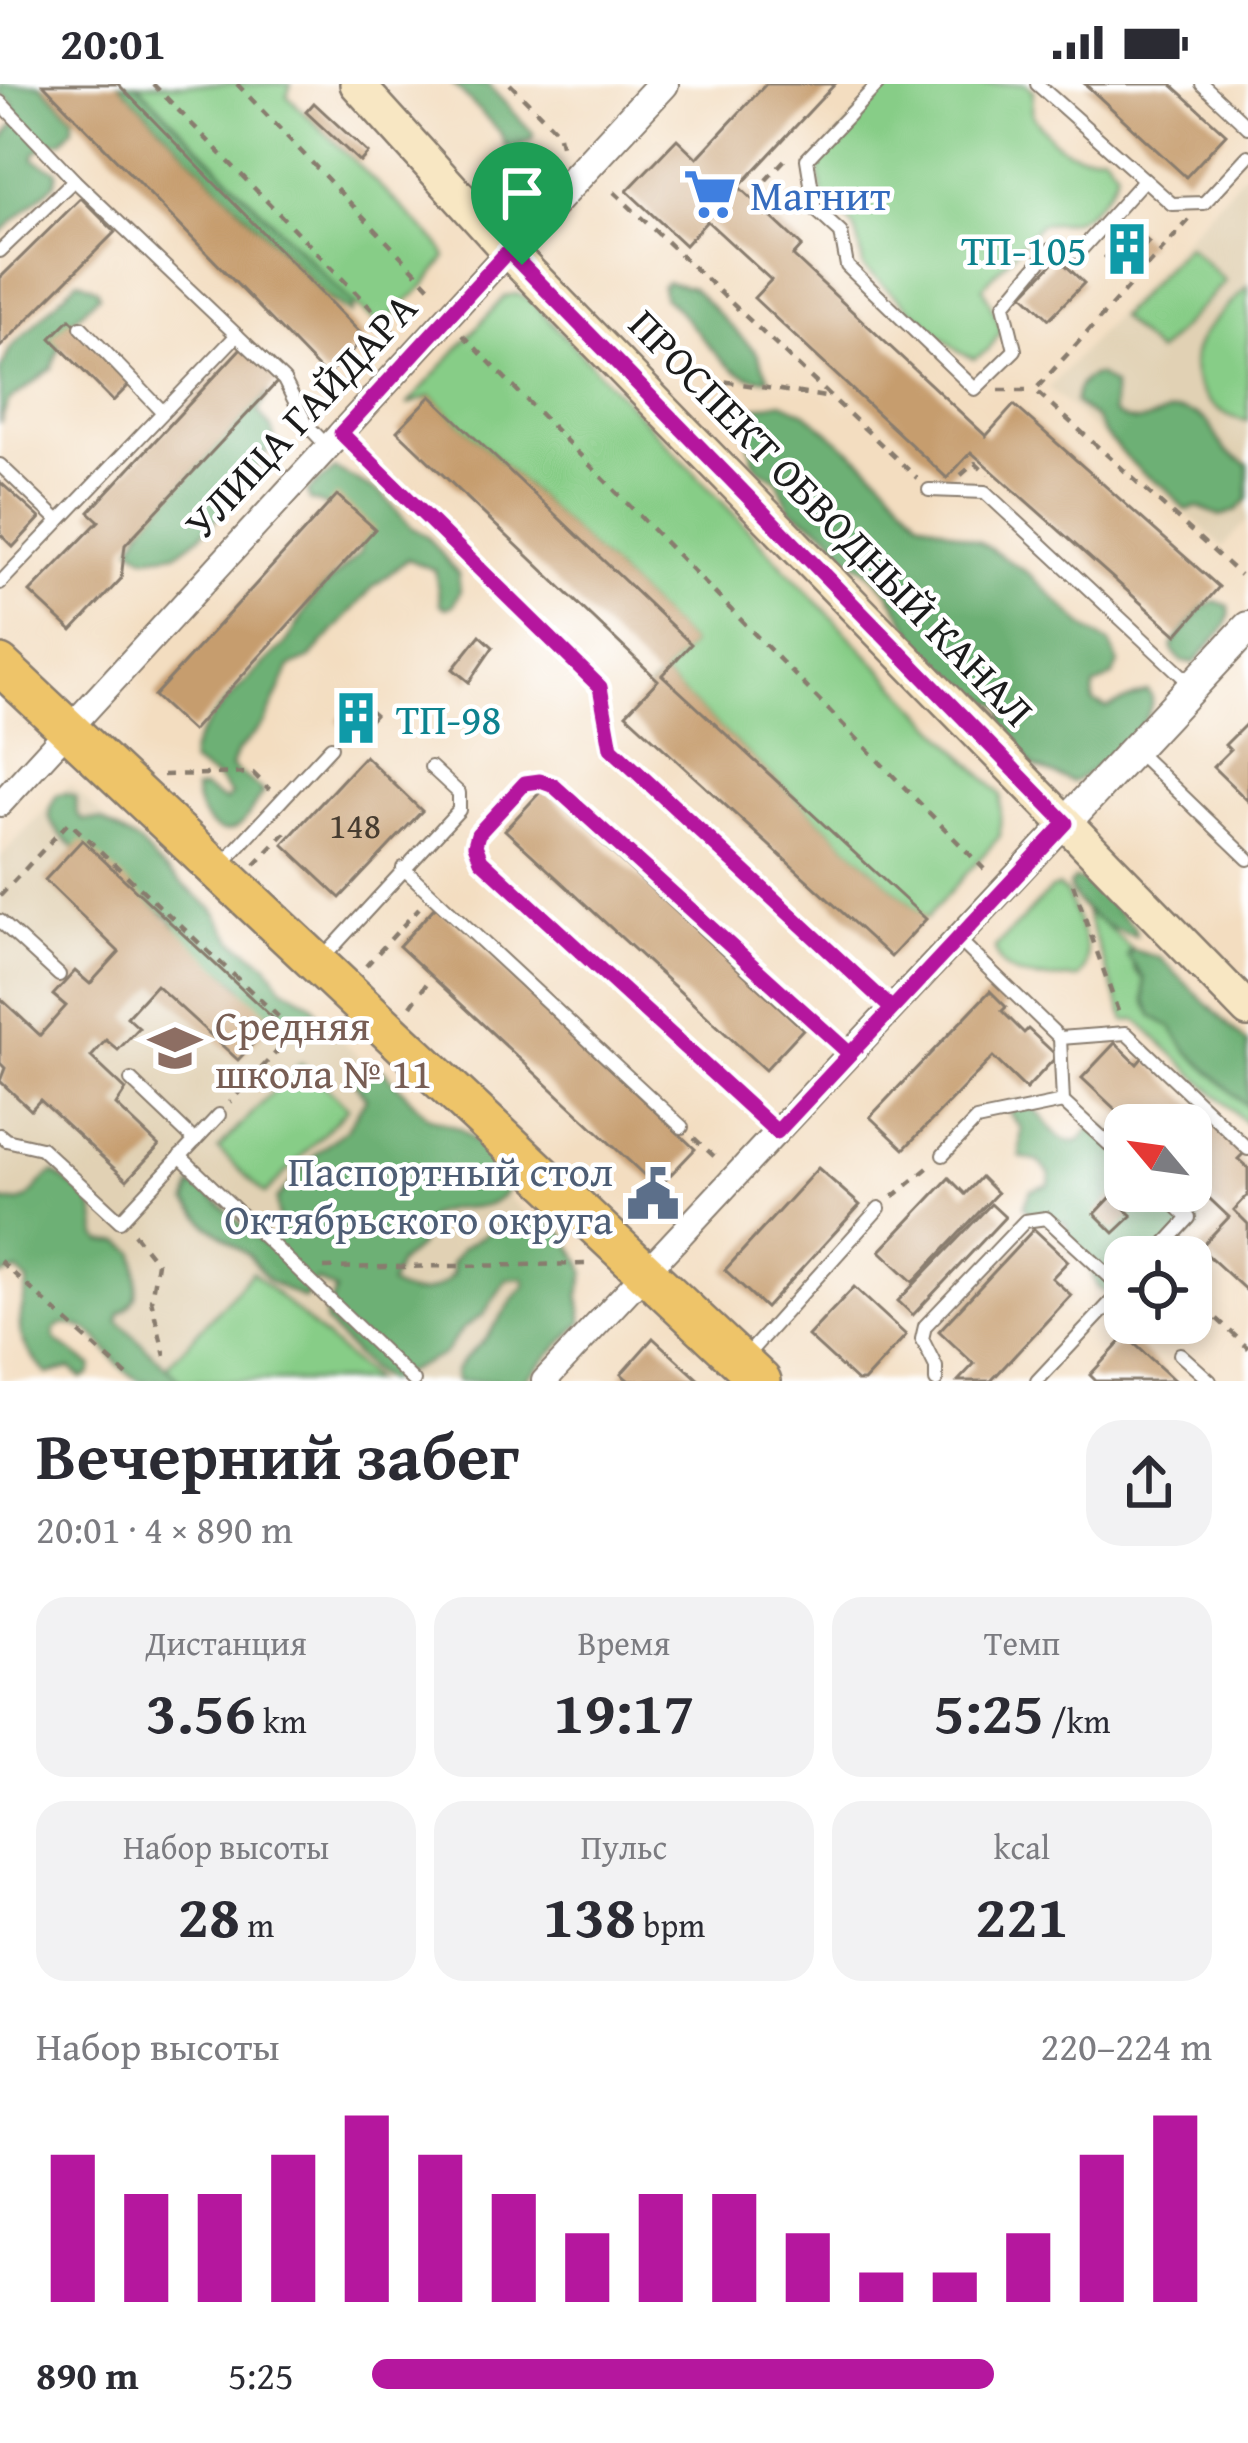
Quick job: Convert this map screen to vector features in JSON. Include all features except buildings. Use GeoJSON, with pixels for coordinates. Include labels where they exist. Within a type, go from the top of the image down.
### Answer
{"type":"FeatureCollection","features":[{"type":"Feature","properties":{"kind":"main road","name":"ПРОСПЕКТ ОБВОДНЫЙ КАНАЛ"},"geometry":{"type":"LineString","coordinates":[[357,84],[508,251],[1066,823],[1244,996]]}},
{"type":"Feature","properties":{"kind":"main road"},"geometry":{"type":"LineString","coordinates":[[0,664],[69,728],[236,866],[319,963],[751,1371]]}},
{"type":"Feature","properties":{"kind":"street","name":"УЛИЦА ГАЙДАРА"},"geometry":{"type":"LineString","coordinates":[[0,804],[663,84]]}},
{"type":"Feature","properties":{"kind":"street"},"geometry":{"type":"LineString","coordinates":[[554,1378],[646,1272],[1248,627]]}},
{"type":"Feature","properties":{"kind":"lane"},"geometry":{"type":"LineString","coordinates":[[878,84],[807,160],[815,209],[841,232],[847,266],[975,389],[1015,350],[1004,305],[1050,250],[1079,252],[1143,181]]}},
{"type":"Feature","properties":{"kind":"lane"},"geometry":{"type":"LineString","coordinates":[[1037,84],[1172,204],[1204,203],[1248,156]]}},
{"type":"Feature","properties":{"kind":"lane"},"geometry":{"type":"LineString","coordinates":[[1202,84],[1248,127]]}},
{"type":"Feature","properties":{"kind":"lane"},"geometry":{"type":"LineString","coordinates":[[0,102],[74,180],[284,380],[308,424],[335,440],[600,687],[611,748],[892,1009]]}},
{"type":"Feature","properties":{"kind":"lane"},"geometry":{"type":"LineString","coordinates":[[0,251],[74,180]]}},
{"type":"Feature","properties":{"kind":"lane"},"geometry":{"type":"LineString","coordinates":[[81,327],[163,412]]}},
{"type":"Feature","properties":{"kind":"lane"},"geometry":{"type":"LineString","coordinates":[[0,583],[237,335]]}},
{"type":"Feature","properties":{"kind":"lane"},"geometry":{"type":"LineString","coordinates":[[0,465],[59,521]]}},
{"type":"Feature","properties":{"kind":"lane"},"geometry":{"type":"LineString","coordinates":[[929,490],[985,492],[1193,686]]}},
{"type":"Feature","properties":{"kind":"lane"},"geometry":{"type":"LineString","coordinates":[[236,866],[281,800],[331,747]]}},
{"type":"Feature","properties":{"kind":"lane"},"geometry":{"type":"LineString","coordinates":[[1134,749],[1248,860]]}},
{"type":"Feature","properties":{"kind":"lane"},"geometry":{"type":"LineString","coordinates":[[319,963],[459,810],[459,793],[430,767]]}},
{"type":"Feature","properties":{"kind":"lane"},"geometry":{"type":"LineString","coordinates":[[777,1132],[481,860],[475,845],[478,834],[525,783],[554,786],[850,1054]]}},
{"type":"Feature","properties":{"kind":"lane"},"geometry":{"type":"LineString","coordinates":[[403,868],[682,1127]]}},
{"type":"Feature","properties":{"kind":"lane"},"geometry":{"type":"LineString","coordinates":[[0,921],[59,975]]}},
{"type":"Feature","properties":{"kind":"lane"},"geometry":{"type":"LineString","coordinates":[[958,939],[1060,1038],[1063,1102],[1104,1140]]}},
{"type":"Feature","properties":{"kind":"lane"},"geometry":{"type":"LineString","coordinates":[[1060,1038],[1126,1033],[1248,1149]]}},
{"type":"Feature","properties":{"kind":"lane"},"geometry":{"type":"LineString","coordinates":[[131,1080],[195,1141]]}},
{"type":"Feature","properties":{"kind":"lane"},"geometry":{"type":"LineString","coordinates":[[943,1155],[976,1120],[1063,1102]]}},
{"type":"Feature","properties":{"kind":"lane"},"geometry":{"type":"LineString","coordinates":[[0,1135],[40,1148],[120,1221],[219,1114]]}},
{"type":"Feature","properties":{"kind":"lane"},"geometry":{"type":"LineString","coordinates":[[181,1156],[414,1381]]}},
{"type":"Feature","properties":{"kind":"lane"},"geometry":{"type":"LineString","coordinates":[[751,1371],[879,1208]]}},
{"type":"Feature","properties":{"kind":"lane"},"geometry":{"type":"LineString","coordinates":[[1173,1236],[1190,1218],[1183,1212]]}},
{"type":"Feature","properties":{"kind":"lane"},"geometry":{"type":"LineString","coordinates":[[936,1381],[936,1367],[922,1339],[926,1326],[1024,1220],[1046,1219],[1104,1270]]}},
{"type":"Feature","properties":{"kind":"lane"},"geometry":{"type":"LineString","coordinates":[[1037,1381],[1104,1309]]}},
{"type":"Feature","properties":{"kind":"lane"},"geometry":{"type":"LineString","coordinates":[[1180,1354],[1210,1381]]}},
{"type":"Feature","properties":{"kind":"path"},"geometry":{"type":"LineString","coordinates":[[154,84],[394,332]]}},
{"type":"Feature","properties":{"kind":"path"},"geometry":{"type":"LineString","coordinates":[[237,84],[433,290]]}},
{"type":"Feature","properties":{"kind":"path"},"geometry":{"type":"LineString","coordinates":[[510,84],[558,132]]}},
{"type":"Feature","properties":{"kind":"path"},"geometry":{"type":"LineString","coordinates":[[614,192],[929,490]]}},
{"type":"Feature","properties":{"kind":"path"},"geometry":{"type":"LineString","coordinates":[[1036,390],[1204,203]]}},
{"type":"Feature","properties":{"kind":"path"},"geometry":{"type":"LineString","coordinates":[[463,335],[983,869]]}},
{"type":"Feature","properties":{"kind":"path"},"geometry":{"type":"LineString","coordinates":[[690,376],[832,398]]}},
{"type":"Feature","properties":{"kind":"path"},"geometry":{"type":"LineString","coordinates":[[975,389],[1036,390],[1240,575]]}},
{"type":"Feature","properties":{"kind":"path"},"geometry":{"type":"LineString","coordinates":[[163,776],[253,773],[281,800]]}},
{"type":"Feature","properties":{"kind":"path"},"geometry":{"type":"LineString","coordinates":[[0,896],[69,822],[295,1032],[219,1114]]}},
{"type":"Feature","properties":{"kind":"path"},"geometry":{"type":"LineString","coordinates":[[236,866],[285,833]]}},
{"type":"Feature","properties":{"kind":"path"},"geometry":{"type":"LineString","coordinates":[[1073,884],[1126,1033]]}},
{"type":"Feature","properties":{"kind":"path"},"geometry":{"type":"LineString","coordinates":[[366,966],[432,894]]}},
{"type":"Feature","properties":{"kind":"path"},"geometry":{"type":"LineString","coordinates":[[410,1006],[432,976]]}},
{"type":"Feature","properties":{"kind":"path"},"geometry":{"type":"LineString","coordinates":[[682,1127],[716,1158]]}},
{"type":"Feature","properties":{"kind":"path"},"geometry":{"type":"LineString","coordinates":[[879,1208],[943,1155]]}},
{"type":"Feature","properties":{"kind":"path"},"geometry":{"type":"LineString","coordinates":[[120,1221],[147,1246],[157,1263],[151,1300],[165,1355]]}},
{"type":"Feature","properties":{"kind":"path"},"geometry":{"type":"LineString","coordinates":[[0,1261],[133,1381]]}},
{"type":"Feature","properties":{"kind":"path"},"geometry":{"type":"LineString","coordinates":[[297,1268],[588,1264]]}},
{"type":"Feature","properties":{"kind":"path"},"geometry":{"type":"LineString","coordinates":[[1212,1314],[1248,1348]]}},
{"type":"Feature","properties":{"kind":"shaded area"},"geometry":{"type":"Polygon","coordinates":[[[1248,169],[1248,520],[1223,547],[1049,388],[1248,169]]]}},
{"type":"Feature","properties":{"kind":"shaded area","name":"Средняя школа № 11"},"geometry":{"type":"Polygon","coordinates":[[[69,784],[589,1273],[488,1381],[157,1381],[0,1240],[0,857],[69,784]]]}},
{"type":"Feature","properties":{"kind":"green space"},"geometry":{"type":"Polygon","coordinates":[[[0,84],[40,84],[73,116],[73,128],[62,141],[35,153],[34,159],[57,171],[55,183],[0,233],[0,142],[18,119],[12,102],[0,94],[0,84]]]}},
{"type":"Feature","properties":{"kind":"green space"},"geometry":{"type":"Polygon","coordinates":[[[118,84],[137,84],[353,304],[351,314],[326,297],[118,84]]]}},
{"type":"Feature","properties":{"kind":"green space"},"geometry":{"type":"Polygon","coordinates":[[[137,84],[291,84],[287,96],[440,245],[446,257],[426,284],[382,326],[353,304],[137,84]]]}},
{"type":"Feature","properties":{"kind":"green space"},"geometry":{"type":"Polygon","coordinates":[[[453,84],[487,84],[533,133],[532,139],[514,149],[506,147],[500,132],[453,84]]]}},
{"type":"Feature","properties":{"kind":"green space"},"geometry":{"type":"Polygon","coordinates":[[[890,84],[1026,84],[1033,90],[1032,114],[1054,141],[1079,154],[1103,153],[1117,171],[1092,208],[1070,221],[1040,224],[983,287],[1002,330],[988,350],[974,359],[959,352],[863,267],[853,226],[822,196],[818,159],[890,84]]]}},
{"type":"Feature","properties":{"kind":"green space"},"geometry":{"type":"Polygon","coordinates":[[[1187,245],[1225,281],[1157,353],[1119,317],[1187,245]]]}},
{"type":"Feature","properties":{"kind":"green space"},"geometry":{"type":"Polygon","coordinates":[[[78,280],[97,289],[99,295],[66,327],[52,368],[8,402],[0,423],[0,371],[10,349],[78,280]]]}},
{"type":"Feature","properties":{"kind":"green space"},"geometry":{"type":"Polygon","coordinates":[[[667,282],[693,288],[757,353],[769,378],[753,378],[724,362],[664,297],[662,287],[667,282]]]}},
{"type":"Feature","properties":{"kind":"green space"},"geometry":{"type":"Polygon","coordinates":[[[1248,286],[1248,421],[1210,402],[1195,378],[1193,365],[1202,336],[1248,286]]]}},
{"type":"Feature","properties":{"kind":"green space"},"geometry":{"type":"Polygon","coordinates":[[[505,296],[529,299],[1001,795],[1000,836],[926,919],[663,676],[648,690],[691,644],[431,396],[407,405],[505,296]]]}},
{"type":"Feature","properties":{"kind":"green space"},"geometry":{"type":"Polygon","coordinates":[[[1098,375],[1113,386],[1113,413],[1126,419],[1146,420],[1182,411],[1206,420],[1224,449],[1248,465],[1248,499],[1236,511],[1221,516],[1198,507],[1185,510],[1075,403],[1081,384],[1098,375]]]}},
{"type":"Feature","properties":{"kind":"green space"},"geometry":{"type":"Polygon","coordinates":[[[269,390],[258,412],[275,440],[231,504],[177,553],[146,557],[131,547],[146,522],[269,390]]]}},
{"type":"Feature","properties":{"kind":"green space"},"geometry":{"type":"Polygon","coordinates":[[[782,402],[806,413],[880,475],[919,519],[978,541],[1029,574],[1087,629],[1110,643],[1119,664],[1113,676],[1094,687],[1093,702],[1107,708],[1148,691],[1152,698],[1149,711],[1134,736],[1073,782],[1033,766],[1003,729],[1000,705],[956,688],[930,661],[887,590],[847,557],[829,533],[790,509],[777,480],[758,468],[744,422],[756,407],[782,402]]]}},
{"type":"Feature","properties":{"kind":"green space"},"geometry":{"type":"Polygon","coordinates":[[[335,469],[382,494],[411,527],[427,536],[458,574],[460,591],[446,608],[440,604],[435,570],[408,559],[374,586],[309,659],[290,667],[265,723],[236,753],[231,767],[264,792],[240,825],[223,831],[203,816],[195,790],[203,788],[225,801],[231,795],[216,778],[191,763],[192,750],[211,718],[283,646],[314,598],[361,551],[350,525],[328,506],[310,500],[307,492],[335,469]]]}},
{"type":"Feature","properties":{"kind":"green space"},"geometry":{"type":"Polygon","coordinates":[[[1215,601],[1229,606],[1227,622],[1195,663],[1182,662],[1172,645],[1202,608],[1215,601]]]}},
{"type":"Feature","properties":{"kind":"green space"},"geometry":{"type":"Polygon","coordinates":[[[58,794],[75,797],[82,820],[101,820],[140,844],[214,910],[234,941],[266,963],[282,986],[312,1004],[317,1012],[303,1034],[295,1034],[278,1017],[256,1010],[239,985],[182,941],[171,919],[83,859],[49,814],[58,794]]]}},
{"type":"Feature","properties":{"kind":"green space"},"geometry":{"type":"Polygon","coordinates":[[[1075,879],[1089,883],[1134,927],[1136,936],[1106,925],[1087,911],[1069,885],[1075,879]]]}},
{"type":"Feature","properties":{"kind":"green space"},"geometry":{"type":"Polygon","coordinates":[[[1058,887],[1067,894],[1084,938],[1085,970],[1079,978],[1042,979],[1006,969],[995,948],[1058,887]]]}},
{"type":"Feature","properties":{"kind":"green space"},"geometry":{"type":"Polygon","coordinates":[[[1083,905],[1133,950],[1129,951],[1135,971],[1144,979],[1145,1001],[1153,1016],[1171,1027],[1187,1050],[1248,1107],[1248,1125],[1137,1020],[1125,1021],[1083,905]]]}},
{"type":"Feature","properties":{"kind":"green space"},"geometry":{"type":"Polygon","coordinates":[[[1133,950],[1160,958],[1248,1044],[1248,1107],[1187,1050],[1171,1027],[1153,1016],[1145,1001],[1144,979],[1127,956],[1133,950]]]}},
{"type":"Feature","properties":{"kind":"green space"},"geometry":{"type":"Polygon","coordinates":[[[368,1061],[383,1070],[428,1117],[461,1129],[515,1175],[499,1199],[429,1216],[418,1247],[399,1263],[390,1285],[415,1293],[432,1290],[453,1274],[451,1264],[462,1248],[501,1225],[540,1219],[563,1232],[582,1264],[583,1322],[523,1381],[457,1381],[455,1372],[525,1286],[524,1278],[507,1279],[483,1315],[462,1329],[444,1354],[386,1381],[370,1371],[326,1323],[325,1314],[336,1291],[316,1280],[305,1299],[269,1281],[248,1255],[209,1226],[187,1202],[192,1186],[271,1246],[281,1234],[276,1200],[318,1152],[347,1129],[366,1098],[352,1079],[352,1069],[368,1061]]]}},
{"type":"Feature","properties":{"kind":"green space"},"geometry":{"type":"Polygon","coordinates":[[[301,1063],[348,1108],[265,1194],[218,1149],[301,1063]]]}},
{"type":"Feature","properties":{"kind":"green space"},"geometry":{"type":"Polygon","coordinates":[[[1015,1101],[1027,1105],[1070,1142],[1080,1141],[1092,1125],[1103,1126],[1104,1212],[1193,1212],[1199,1228],[1190,1236],[1104,1236],[1104,1292],[1097,1287],[1085,1256],[1070,1250],[1066,1223],[1030,1214],[1024,1206],[1031,1190],[1049,1185],[1050,1174],[1039,1162],[1020,1157],[1021,1128],[1009,1112],[1015,1101]]]}},
{"type":"Feature","properties":{"kind":"green space"},"geometry":{"type":"Polygon","coordinates":[[[54,1173],[91,1204],[97,1236],[103,1242],[121,1242],[135,1252],[135,1294],[118,1321],[181,1381],[143,1381],[131,1375],[86,1329],[74,1325],[60,1325],[54,1331],[55,1340],[92,1366],[89,1375],[82,1378],[70,1368],[47,1374],[27,1349],[20,1321],[28,1282],[18,1271],[0,1276],[0,1201],[27,1198],[54,1173]]]}},
{"type":"Feature","properties":{"kind":"green space"},"geometry":{"type":"Polygon","coordinates":[[[252,1272],[373,1381],[169,1381],[161,1373],[252,1272]]]}},
{"type":"Feature","properties":{"kind":"place","name":"Магнит"},"geometry":{"type":"Point","coordinates":[710,194]}},
{"type":"Feature","properties":{"kind":"place","name":"ТП-105"},"geometry":{"type":"Point","coordinates":[1127,249]}},
{"type":"Feature","properties":{"kind":"place","name":"ТП-98"},"geometry":{"type":"Point","coordinates":[356,718]}},
{"type":"Feature","properties":{"kind":"place","name":"Средняя школа № 11"},"geometry":{"type":"Point","coordinates":[175,1048]}},
{"type":"Feature","properties":{"kind":"place","name":"Паспортный стол Октябрьского округа"},"geometry":{"type":"Point","coordinates":[653,1194]}},
{"type":"Feature","properties":{"kind":"route"},"geometry":{"type":"LineString","coordinates":[[522,265],[508,251],[341,433],[600,687],[611,748],[892,1009],[777,1132],[481,860],[475,845],[478,834],[525,783],[554,786],[850,1054],[1066,823],[522,265]]}}]}
